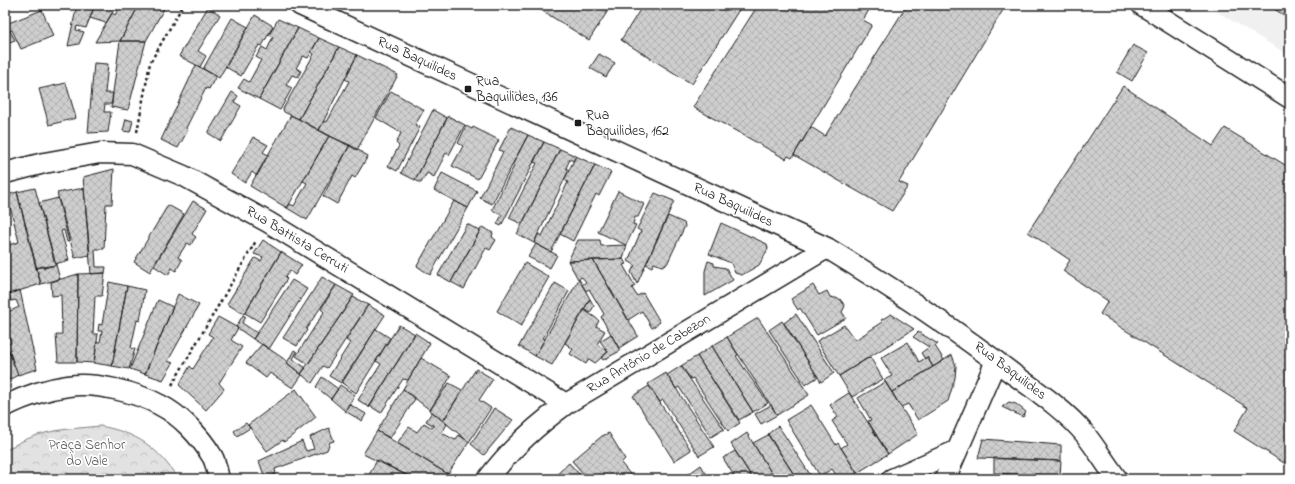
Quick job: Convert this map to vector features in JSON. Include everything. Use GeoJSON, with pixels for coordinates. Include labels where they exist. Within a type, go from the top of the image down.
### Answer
{"type":"FeatureCollection","features":[{"type":"Feature","properties":{"kind":"street","name":"Rua Baquilides"},"geometry":{"type":"LineString","coordinates":[[300,5],[827,248],[879,279],[926,310],[996,360],[1055,406],[1084,434],[1117,479]]}},
{"type":"Feature","properties":{"kind":"street"},"geometry":{"type":"LineString","coordinates":[[1142,5],[1290,98]]}},
{"type":"Feature","properties":{"kind":"street","name":"Rua Battista Cerruti"},"geometry":{"type":"LineString","coordinates":[[5,173],[100,153],[132,154],[184,176],[268,222],[566,404]]}},
{"type":"Feature","properties":{"kind":"street","name":"Rua Antônio de Cabezon"},"geometry":{"type":"LineString","coordinates":[[488,479],[502,460],[533,429],[566,404],[827,248]]}},
{"type":"Feature","properties":{"kind":"street"},"geometry":{"type":"LineString","coordinates":[[945,479],[996,360]]}},
{"type":"Feature","properties":{"kind":"street"},"geometry":{"type":"LineString","coordinates":[[5,406],[34,393],[70,386],[98,386],[161,405],[187,424],[212,456],[219,479]]}},
{"type":"Feature","properties":{"kind":"street"},"geometry":{"type":"LineString","coordinates":[[892,479],[956,451]]}},
{"type":"Feature","properties":{"kind":"path"},"geometry":{"type":"LineString","coordinates":[[132,154],[150,64],[183,5]]}},
{"type":"Feature","properties":{"kind":"path"},"geometry":{"type":"LineString","coordinates":[[161,405],[268,222]]}},
{"type":"Feature","properties":{"kind":"shaded area"},"geometry":{"type":"Polygon","coordinates":[[[1206,5],[1290,5],[1290,56],[1206,5]]]}},
{"type":"Feature","properties":{"kind":"green space","name":"Praça Senhor do Vale"},"geometry":{"type":"Polygon","coordinates":[[[100,426],[136,437],[145,443],[163,458],[178,479],[5,479],[5,451],[17,444],[40,434],[100,426]]]}},
{"type":"Feature","properties":{"kind":"building"},"geometry":{"type":"Polygon","coordinates":[[[77,5],[95,5],[86,28],[77,26],[76,30],[84,32],[79,44],[68,46],[77,5]]]}},
{"type":"Feature","properties":{"kind":"building"},"geometry":{"type":"Polygon","coordinates":[[[95,5],[117,5],[106,23],[90,18],[95,5]]]}},
{"type":"Feature","properties":{"kind":"building"},"geometry":{"type":"Polygon","coordinates":[[[123,5],[139,5],[120,41],[95,42],[112,13],[115,15],[120,6],[122,7],[123,5]]]}},
{"type":"Feature","properties":{"kind":"building"},"geometry":{"type":"Polygon","coordinates":[[[139,5],[166,5],[146,41],[120,41],[139,5]]]}},
{"type":"Feature","properties":{"kind":"building"},"geometry":{"type":"Polygon","coordinates":[[[533,5],[610,5],[611,6],[589,40],[533,5]]]}},
{"type":"Feature","properties":{"kind":"building"},"geometry":{"type":"Polygon","coordinates":[[[643,5],[742,5],[692,84],[621,40],[643,5]]]}},
{"type":"Feature","properties":{"kind":"building"},"geometry":{"type":"Polygon","coordinates":[[[758,5],[872,5],[863,20],[872,25],[792,158],[788,156],[786,159],[693,107],[758,5]]]}},
{"type":"Feature","properties":{"kind":"building"},"geometry":{"type":"Polygon","coordinates":[[[907,5],[1006,5],[899,182],[908,186],[892,211],[794,155],[811,127],[825,136],[907,5]]]}},
{"type":"Feature","properties":{"kind":"building"},"geometry":{"type":"Polygon","coordinates":[[[1268,5],[1290,5],[1290,19],[1268,5]]]}},
{"type":"Feature","properties":{"kind":"building"},"geometry":{"type":"Polygon","coordinates":[[[208,7],[220,15],[198,51],[206,56],[200,67],[179,56],[208,7]]]}},
{"type":"Feature","properties":{"kind":"building"},"geometry":{"type":"Polygon","coordinates":[[[42,10],[53,36],[21,49],[12,30],[10,31],[6,24],[42,10]]]}},
{"type":"Feature","properties":{"kind":"building"},"geometry":{"type":"Polygon","coordinates":[[[255,15],[273,26],[262,46],[259,45],[241,76],[226,67],[255,15]]]}},
{"type":"Feature","properties":{"kind":"building"},"geometry":{"type":"Polygon","coordinates":[[[232,18],[248,27],[219,78],[203,69],[232,18]]]}},
{"type":"Feature","properties":{"kind":"building"},"geometry":{"type":"Polygon","coordinates":[[[278,19],[298,28],[259,99],[238,88],[244,79],[249,82],[261,60],[256,57],[262,47],[267,50],[273,37],[269,35],[278,19]]]}},
{"type":"Feature","properties":{"kind":"building"},"geometry":{"type":"Polygon","coordinates":[[[5,22],[15,40],[5,44],[5,22]]]}},
{"type":"Feature","properties":{"kind":"building"},"geometry":{"type":"Polygon","coordinates":[[[298,28],[319,38],[308,58],[303,56],[296,68],[301,71],[298,77],[292,75],[286,85],[292,88],[280,110],[259,99],[298,28]]]}},
{"type":"Feature","properties":{"kind":"building"},"geometry":{"type":"Polygon","coordinates":[[[319,38],[339,47],[299,119],[284,112],[283,109],[314,54],[311,52],[319,38]]]}},
{"type":"Feature","properties":{"kind":"building"},"geometry":{"type":"Polygon","coordinates":[[[120,41],[146,41],[128,110],[111,107],[120,41]]]}},
{"type":"Feature","properties":{"kind":"building"},"geometry":{"type":"Polygon","coordinates":[[[1133,45],[1148,53],[1132,81],[1117,72],[1133,45]]]}},
{"type":"Feature","properties":{"kind":"building"},"geometry":{"type":"Polygon","coordinates":[[[339,47],[357,55],[319,130],[299,119],[339,47]]]}},
{"type":"Feature","properties":{"kind":"building"},"geometry":{"type":"Polygon","coordinates":[[[599,54],[615,63],[606,77],[590,68],[599,54]]]}},
{"type":"Feature","properties":{"kind":"building"},"geometry":{"type":"Polygon","coordinates":[[[357,55],[398,75],[357,150],[319,130],[324,121],[327,122],[349,81],[345,79],[357,55]]]}},
{"type":"Feature","properties":{"kind":"building"},"geometry":{"type":"Polygon","coordinates":[[[94,63],[108,64],[105,93],[113,93],[112,104],[105,104],[104,112],[111,112],[108,132],[88,133],[94,63]]]}},
{"type":"Feature","properties":{"kind":"building"},"geometry":{"type":"Polygon","coordinates":[[[196,65],[216,76],[209,89],[206,88],[186,128],[188,130],[178,148],[161,140],[196,65]]]}},
{"type":"Feature","properties":{"kind":"building"},"geometry":{"type":"Polygon","coordinates":[[[66,83],[76,118],[49,125],[39,89],[66,83]]]}},
{"type":"Feature","properties":{"kind":"building"},"geometry":{"type":"Polygon","coordinates":[[[1123,86],[1213,146],[1225,128],[1290,168],[1290,454],[1284,463],[1234,431],[1248,408],[1100,314],[1108,301],[1063,271],[1070,260],[1028,232],[1123,86]]]}},
{"type":"Feature","properties":{"kind":"building"},"geometry":{"type":"Polygon","coordinates":[[[391,91],[424,110],[415,125],[420,127],[397,171],[388,166],[399,146],[396,143],[401,133],[376,118],[391,91]]]}},
{"type":"Feature","properties":{"kind":"building"},"geometry":{"type":"Polygon","coordinates":[[[232,92],[238,96],[234,102],[241,106],[221,141],[208,133],[232,92]]]}},
{"type":"Feature","properties":{"kind":"building"},"geometry":{"type":"Polygon","coordinates":[[[433,110],[447,118],[415,180],[401,173],[433,110]]]}},
{"type":"Feature","properties":{"kind":"building"},"geometry":{"type":"Polygon","coordinates":[[[291,115],[329,136],[287,208],[250,186],[291,115]]]}},
{"type":"Feature","properties":{"kind":"building"},"geometry":{"type":"Polygon","coordinates":[[[448,116],[465,125],[449,155],[446,153],[434,177],[427,173],[421,183],[415,180],[448,116]]]}},
{"type":"Feature","properties":{"kind":"building"},"geometry":{"type":"Polygon","coordinates":[[[126,119],[133,121],[130,132],[123,131],[126,119]]]}},
{"type":"Feature","properties":{"kind":"building"},"geometry":{"type":"Polygon","coordinates":[[[466,126],[472,129],[473,127],[499,140],[478,179],[452,166],[463,146],[458,143],[466,126]]]}},
{"type":"Feature","properties":{"kind":"building"},"geometry":{"type":"Polygon","coordinates":[[[511,127],[528,135],[492,204],[480,198],[503,152],[499,150],[511,127]]]}},
{"type":"Feature","properties":{"kind":"building"},"geometry":{"type":"Polygon","coordinates":[[[528,135],[544,142],[501,226],[497,224],[502,215],[492,210],[514,166],[512,165],[528,135]]]}},
{"type":"Feature","properties":{"kind":"building"},"geometry":{"type":"Polygon","coordinates":[[[329,136],[350,145],[307,220],[287,208],[290,204],[294,206],[307,183],[303,181],[329,136]]]}},
{"type":"Feature","properties":{"kind":"building"},"geometry":{"type":"Polygon","coordinates":[[[253,137],[268,145],[263,152],[268,155],[257,176],[252,172],[245,183],[231,174],[253,137]]]}},
{"type":"Feature","properties":{"kind":"building"},"geometry":{"type":"Polygon","coordinates":[[[544,142],[560,149],[522,224],[509,218],[537,163],[533,162],[544,142]]]}},
{"type":"Feature","properties":{"kind":"building"},"geometry":{"type":"Polygon","coordinates":[[[350,145],[368,156],[355,178],[352,176],[337,204],[323,196],[350,145]]]}},
{"type":"Feature","properties":{"kind":"building"},"geometry":{"type":"Polygon","coordinates":[[[560,149],[576,156],[573,161],[570,159],[566,168],[569,170],[534,243],[517,234],[560,149]]]}},
{"type":"Feature","properties":{"kind":"building"},"geometry":{"type":"Polygon","coordinates":[[[576,156],[595,165],[551,252],[534,243],[538,234],[542,236],[568,182],[564,180],[576,156]]]}},
{"type":"Feature","properties":{"kind":"building"},"geometry":{"type":"Polygon","coordinates":[[[595,165],[611,172],[599,196],[596,194],[573,241],[560,234],[595,165]]]}},
{"type":"Feature","properties":{"kind":"building"},"geometry":{"type":"Polygon","coordinates":[[[114,169],[112,204],[106,204],[104,249],[95,249],[96,267],[106,267],[105,273],[91,274],[83,177],[114,169]]]}},
{"type":"Feature","properties":{"kind":"building"},"geometry":{"type":"Polygon","coordinates":[[[442,173],[477,191],[468,208],[434,190],[442,173]]]}},
{"type":"Feature","properties":{"kind":"building"},"geometry":{"type":"Polygon","coordinates":[[[35,188],[56,265],[44,268],[43,266],[36,268],[17,192],[35,188]]]}},
{"type":"Feature","properties":{"kind":"building"},"geometry":{"type":"Polygon","coordinates":[[[84,188],[90,255],[75,258],[57,193],[84,188]]]}},
{"type":"Feature","properties":{"kind":"building"},"geometry":{"type":"Polygon","coordinates":[[[618,191],[644,204],[638,217],[635,217],[633,224],[636,225],[626,245],[598,232],[618,191]]]}},
{"type":"Feature","properties":{"kind":"building"},"geometry":{"type":"Polygon","coordinates":[[[17,192],[41,284],[9,294],[5,283],[5,246],[19,242],[7,195],[17,192]]]}},
{"type":"Feature","properties":{"kind":"building"},"geometry":{"type":"Polygon","coordinates":[[[655,193],[674,201],[637,284],[631,272],[635,265],[628,261],[641,231],[637,229],[655,193]]]}},
{"type":"Feature","properties":{"kind":"building"},"geometry":{"type":"Polygon","coordinates":[[[58,198],[69,241],[67,242],[64,230],[61,231],[69,260],[55,264],[39,203],[58,198]]]}},
{"type":"Feature","properties":{"kind":"building"},"geometry":{"type":"Polygon","coordinates":[[[193,201],[207,209],[192,234],[196,237],[191,245],[187,243],[178,257],[182,260],[176,271],[172,268],[168,275],[154,266],[193,201]]]}},
{"type":"Feature","properties":{"kind":"building"},"geometry":{"type":"Polygon","coordinates":[[[454,201],[468,208],[430,275],[417,266],[454,201]]]}},
{"type":"Feature","properties":{"kind":"building"},"geometry":{"type":"Polygon","coordinates":[[[168,205],[184,214],[150,272],[134,262],[168,205]]]}},
{"type":"Feature","properties":{"kind":"building"},"geometry":{"type":"Polygon","coordinates":[[[668,216],[684,223],[685,226],[667,264],[662,266],[654,263],[652,267],[646,264],[668,216]]]}},
{"type":"Feature","properties":{"kind":"building"},"geometry":{"type":"Polygon","coordinates":[[[721,223],[767,244],[768,249],[759,265],[742,275],[735,273],[731,263],[709,254],[721,223]]]}},
{"type":"Feature","properties":{"kind":"building"},"geometry":{"type":"Polygon","coordinates":[[[467,224],[480,231],[451,282],[438,275],[467,224]]]}},
{"type":"Feature","properties":{"kind":"building"},"geometry":{"type":"Polygon","coordinates":[[[482,227],[493,233],[492,237],[496,240],[490,250],[486,248],[464,289],[451,282],[482,227]]]}},
{"type":"Feature","properties":{"kind":"building"},"geometry":{"type":"Polygon","coordinates":[[[263,240],[281,252],[244,314],[227,304],[255,258],[261,261],[263,257],[254,254],[263,240]]]}},
{"type":"Feature","properties":{"kind":"building"},"geometry":{"type":"Polygon","coordinates":[[[578,240],[600,240],[601,246],[627,245],[623,259],[568,261],[578,240]]]}},
{"type":"Feature","properties":{"kind":"building"},"geometry":{"type":"Polygon","coordinates":[[[536,244],[557,255],[550,268],[528,257],[536,244]]]}},
{"type":"Feature","properties":{"kind":"building"},"geometry":{"type":"Polygon","coordinates":[[[281,252],[302,265],[295,275],[290,271],[285,277],[287,279],[260,322],[245,313],[281,252]]]}},
{"type":"Feature","properties":{"kind":"building"},"geometry":{"type":"Polygon","coordinates":[[[623,259],[626,264],[623,265],[635,286],[632,288],[637,296],[643,293],[660,322],[652,328],[642,311],[628,320],[593,260],[623,259]]]}},
{"type":"Feature","properties":{"kind":"building"},"geometry":{"type":"Polygon","coordinates":[[[593,260],[638,336],[619,348],[601,317],[604,314],[589,289],[586,291],[582,285],[586,282],[582,277],[578,279],[568,261],[593,260]]]}},
{"type":"Feature","properties":{"kind":"building"},"geometry":{"type":"Polygon","coordinates":[[[708,261],[714,263],[714,266],[726,268],[733,280],[705,296],[705,271],[708,261]]]}},
{"type":"Feature","properties":{"kind":"building"},"geometry":{"type":"Polygon","coordinates":[[[525,263],[549,277],[521,326],[497,311],[525,263]]]}},
{"type":"Feature","properties":{"kind":"building"},"geometry":{"type":"Polygon","coordinates":[[[56,265],[60,279],[41,284],[36,268],[56,265]]]}},
{"type":"Feature","properties":{"kind":"building"},"geometry":{"type":"Polygon","coordinates":[[[105,273],[102,296],[95,296],[93,334],[98,334],[94,363],[77,362],[78,274],[105,273]]]}},
{"type":"Feature","properties":{"kind":"building"},"geometry":{"type":"Polygon","coordinates":[[[78,274],[77,362],[58,362],[56,335],[62,334],[61,295],[52,296],[51,282],[78,274]]]}},
{"type":"Feature","properties":{"kind":"building"},"geometry":{"type":"Polygon","coordinates":[[[322,277],[336,285],[306,329],[307,330],[297,346],[283,338],[322,277]]]}},
{"type":"Feature","properties":{"kind":"building"},"geometry":{"type":"Polygon","coordinates":[[[579,279],[590,299],[552,365],[535,356],[579,279]]]}},
{"type":"Feature","properties":{"kind":"building"},"geometry":{"type":"Polygon","coordinates":[[[292,280],[307,289],[269,349],[253,339],[292,280]]]}},
{"type":"Feature","properties":{"kind":"building"},"geometry":{"type":"Polygon","coordinates":[[[109,282],[127,286],[112,366],[94,363],[97,342],[100,342],[102,331],[98,331],[99,324],[102,325],[109,282]]]}},
{"type":"Feature","properties":{"kind":"building"},"geometry":{"type":"Polygon","coordinates":[[[555,283],[569,291],[543,338],[545,339],[535,356],[519,346],[555,283]]]}},
{"type":"Feature","properties":{"kind":"building"},"geometry":{"type":"Polygon","coordinates":[[[336,285],[354,295],[308,364],[296,356],[324,312],[321,309],[336,285]]]}},
{"type":"Feature","properties":{"kind":"building"},"geometry":{"type":"Polygon","coordinates":[[[813,285],[819,295],[827,291],[830,297],[840,299],[845,306],[842,312],[846,318],[817,335],[800,308],[798,310],[791,299],[813,285]]]}},
{"type":"Feature","properties":{"kind":"building"},"geometry":{"type":"Polygon","coordinates":[[[127,286],[145,290],[140,321],[137,320],[131,348],[135,349],[129,369],[112,366],[127,286]]]}},
{"type":"Feature","properties":{"kind":"building"},"geometry":{"type":"Polygon","coordinates":[[[20,290],[37,369],[18,375],[6,344],[11,343],[6,327],[10,326],[6,313],[19,307],[16,300],[11,301],[9,294],[20,290]]]}},
{"type":"Feature","properties":{"kind":"building"},"geometry":{"type":"Polygon","coordinates":[[[178,294],[199,305],[168,361],[173,363],[163,380],[145,374],[178,294]]]}},
{"type":"Feature","properties":{"kind":"building"},"geometry":{"type":"Polygon","coordinates":[[[353,297],[368,305],[327,368],[323,366],[312,383],[301,374],[353,297]]]}},
{"type":"Feature","properties":{"kind":"building"},"geometry":{"type":"Polygon","coordinates":[[[590,299],[594,306],[590,313],[584,309],[590,299]]]}},
{"type":"Feature","properties":{"kind":"building"},"geometry":{"type":"Polygon","coordinates":[[[158,300],[173,307],[145,374],[130,369],[158,300]]]}},
{"type":"Feature","properties":{"kind":"building"},"geometry":{"type":"Polygon","coordinates":[[[368,305],[385,315],[341,383],[329,376],[350,343],[346,340],[368,305]]]}},
{"type":"Feature","properties":{"kind":"building"},"geometry":{"type":"Polygon","coordinates":[[[584,310],[599,321],[596,326],[605,331],[597,344],[608,352],[595,363],[589,359],[586,364],[570,354],[573,349],[565,343],[584,310]]]}},
{"type":"Feature","properties":{"kind":"building"},"geometry":{"type":"Polygon","coordinates":[[[796,314],[834,373],[821,382],[784,323],[796,314]]]}},
{"type":"Feature","properties":{"kind":"building"},"geometry":{"type":"Polygon","coordinates":[[[891,314],[914,329],[839,376],[817,341],[844,325],[855,340],[883,322],[881,320],[891,314]]]}},
{"type":"Feature","properties":{"kind":"building"},"geometry":{"type":"Polygon","coordinates":[[[243,315],[246,317],[242,323],[257,333],[253,339],[236,327],[243,315]]]}},
{"type":"Feature","properties":{"kind":"building"},"geometry":{"type":"Polygon","coordinates":[[[218,317],[238,328],[231,340],[242,347],[219,383],[224,389],[206,410],[179,385],[190,366],[193,369],[213,337],[208,334],[218,317]]]}},
{"type":"Feature","properties":{"kind":"building"},"geometry":{"type":"Polygon","coordinates":[[[758,318],[809,395],[777,415],[727,337],[758,318]]]}},
{"type":"Feature","properties":{"kind":"building"},"geometry":{"type":"Polygon","coordinates":[[[782,321],[818,377],[805,385],[769,330],[782,321]]]}},
{"type":"Feature","properties":{"kind":"building"},"geometry":{"type":"Polygon","coordinates":[[[399,325],[415,334],[369,407],[358,400],[381,364],[376,361],[399,325]]]}},
{"type":"Feature","properties":{"kind":"building"},"geometry":{"type":"Polygon","coordinates":[[[376,329],[390,338],[356,393],[342,383],[376,329]]]}},
{"type":"Feature","properties":{"kind":"building"},"geometry":{"type":"Polygon","coordinates":[[[918,332],[938,344],[935,346],[944,360],[933,367],[927,357],[925,359],[921,353],[929,347],[913,337],[918,332]]]}},
{"type":"Feature","properties":{"kind":"building"},"geometry":{"type":"Polygon","coordinates":[[[415,333],[430,343],[408,380],[403,379],[381,413],[370,406],[415,333]]]}},
{"type":"Feature","properties":{"kind":"building"},"geometry":{"type":"Polygon","coordinates":[[[611,334],[620,351],[603,360],[601,357],[608,352],[600,341],[611,334]]]}},
{"type":"Feature","properties":{"kind":"building"},"geometry":{"type":"Polygon","coordinates":[[[727,337],[738,355],[736,356],[768,403],[753,412],[712,346],[727,337]]]}},
{"type":"Feature","properties":{"kind":"building"},"geometry":{"type":"Polygon","coordinates":[[[6,342],[18,375],[5,382],[5,343],[6,342]]]}},
{"type":"Feature","properties":{"kind":"building"},"geometry":{"type":"Polygon","coordinates":[[[908,342],[919,362],[927,357],[933,367],[892,392],[884,380],[892,376],[881,358],[908,342]]]}},
{"type":"Feature","properties":{"kind":"building"},"geometry":{"type":"Polygon","coordinates":[[[262,344],[287,361],[287,363],[302,375],[293,388],[270,373],[266,378],[246,363],[262,344]]]}},
{"type":"Feature","properties":{"kind":"building"},"geometry":{"type":"Polygon","coordinates":[[[712,346],[753,412],[739,420],[697,356],[712,346]]]}},
{"type":"Feature","properties":{"kind":"building"},"geometry":{"type":"Polygon","coordinates":[[[294,350],[297,352],[293,359],[306,368],[301,374],[287,363],[294,350]]]}},
{"type":"Feature","properties":{"kind":"building"},"geometry":{"type":"Polygon","coordinates":[[[952,355],[956,366],[955,378],[948,401],[918,420],[908,404],[901,407],[892,392],[952,355]]]}},
{"type":"Feature","properties":{"kind":"building"},"geometry":{"type":"Polygon","coordinates":[[[697,356],[740,423],[728,431],[693,378],[691,379],[681,366],[697,356]]]}},
{"type":"Feature","properties":{"kind":"building"},"geometry":{"type":"Polygon","coordinates":[[[870,357],[883,379],[852,397],[839,376],[870,357]]]}},
{"type":"Feature","properties":{"kind":"building"},"geometry":{"type":"Polygon","coordinates":[[[421,358],[451,376],[430,410],[403,389],[421,358]]]}},
{"type":"Feature","properties":{"kind":"building"},"geometry":{"type":"Polygon","coordinates":[[[681,366],[724,429],[711,437],[679,387],[676,389],[667,375],[681,366]]]}},
{"type":"Feature","properties":{"kind":"building"},"geometry":{"type":"Polygon","coordinates":[[[476,369],[493,379],[479,400],[491,408],[469,442],[443,421],[476,369]]]}},
{"type":"Feature","properties":{"kind":"building"},"geometry":{"type":"Polygon","coordinates":[[[666,373],[714,447],[699,456],[663,400],[660,402],[648,384],[666,373]]]}},
{"type":"Feature","properties":{"kind":"building"},"geometry":{"type":"Polygon","coordinates":[[[322,377],[338,389],[331,399],[316,387],[322,377]]]}},
{"type":"Feature","properties":{"kind":"building"},"geometry":{"type":"Polygon","coordinates":[[[885,382],[918,434],[888,454],[868,421],[871,420],[858,398],[885,382]]]}},
{"type":"Feature","properties":{"kind":"building"},"geometry":{"type":"Polygon","coordinates":[[[449,383],[462,390],[443,421],[430,410],[449,383]]]}},
{"type":"Feature","properties":{"kind":"building"},"geometry":{"type":"Polygon","coordinates":[[[340,385],[355,395],[345,411],[331,399],[340,385]]]}},
{"type":"Feature","properties":{"kind":"building"},"geometry":{"type":"Polygon","coordinates":[[[649,386],[691,450],[674,461],[633,396],[649,386]]]}},
{"type":"Feature","properties":{"kind":"building"},"geometry":{"type":"Polygon","coordinates":[[[296,389],[316,417],[284,442],[283,440],[267,451],[248,425],[296,389]]]}},
{"type":"Feature","properties":{"kind":"building"},"geometry":{"type":"Polygon","coordinates":[[[403,389],[415,399],[390,438],[377,431],[403,389]]]}},
{"type":"Feature","properties":{"kind":"building"},"geometry":{"type":"Polygon","coordinates":[[[849,393],[888,454],[857,473],[841,448],[847,444],[832,421],[838,417],[830,405],[849,393]]]}},
{"type":"Feature","properties":{"kind":"building"},"geometry":{"type":"Polygon","coordinates":[[[1009,402],[1016,404],[1026,412],[1023,417],[1002,407],[1009,402]]]}},
{"type":"Feature","properties":{"kind":"building"},"geometry":{"type":"Polygon","coordinates":[[[349,404],[366,414],[362,421],[345,411],[349,404]]]}},
{"type":"Feature","properties":{"kind":"building"},"geometry":{"type":"Polygon","coordinates":[[[771,405],[777,415],[761,424],[755,414],[771,405]]]}},
{"type":"Feature","properties":{"kind":"building"},"geometry":{"type":"Polygon","coordinates":[[[811,405],[836,445],[838,443],[857,473],[849,479],[839,479],[832,469],[820,476],[786,420],[811,405]]]}},
{"type":"Feature","properties":{"kind":"building"},"geometry":{"type":"Polygon","coordinates":[[[494,408],[513,420],[484,455],[471,444],[494,408]]]}},
{"type":"Feature","properties":{"kind":"building"},"geometry":{"type":"Polygon","coordinates":[[[432,412],[447,424],[442,433],[455,440],[459,435],[469,442],[448,474],[397,443],[409,427],[417,432],[424,423],[432,428],[434,426],[426,421],[432,412]]]}},
{"type":"Feature","properties":{"kind":"building"},"geometry":{"type":"Polygon","coordinates":[[[246,423],[250,428],[237,436],[234,431],[246,423]]]}},
{"type":"Feature","properties":{"kind":"building"},"geometry":{"type":"Polygon","coordinates":[[[778,426],[813,479],[797,479],[768,434],[778,426]]]}},
{"type":"Feature","properties":{"kind":"building"},"geometry":{"type":"Polygon","coordinates":[[[329,428],[334,441],[330,442],[327,450],[275,469],[276,474],[265,478],[259,461],[302,441],[306,451],[314,449],[310,437],[329,428]]]}},
{"type":"Feature","properties":{"kind":"building"},"geometry":{"type":"Polygon","coordinates":[[[377,431],[456,479],[414,479],[363,454],[377,431]]]}},
{"type":"Feature","properties":{"kind":"building"},"geometry":{"type":"Polygon","coordinates":[[[609,433],[625,459],[621,463],[634,479],[588,479],[572,461],[602,436],[609,433]]]}},
{"type":"Feature","properties":{"kind":"building"},"geometry":{"type":"Polygon","coordinates":[[[747,433],[775,479],[753,479],[731,444],[747,433]]]}},
{"type":"Feature","properties":{"kind":"building"},"geometry":{"type":"Polygon","coordinates":[[[768,435],[797,479],[775,479],[753,443],[768,435]]]}},
{"type":"Feature","properties":{"kind":"building"},"geometry":{"type":"Polygon","coordinates":[[[983,439],[1061,445],[1061,461],[978,458],[983,439]]]}},
{"type":"Feature","properties":{"kind":"building"},"geometry":{"type":"Polygon","coordinates":[[[735,451],[753,479],[736,479],[723,458],[735,451]]]}},
{"type":"Feature","properties":{"kind":"building"},"geometry":{"type":"Polygon","coordinates":[[[994,458],[1061,461],[1060,476],[994,473],[994,458]]]}},
{"type":"Feature","properties":{"kind":"building"},"geometry":{"type":"Polygon","coordinates":[[[377,460],[414,479],[367,479],[377,460]]]}},
{"type":"Feature","properties":{"kind":"building"},"geometry":{"type":"Polygon","coordinates":[[[569,463],[584,479],[552,479],[569,463]]]}},
{"type":"Feature","properties":{"kind":"building"},"geometry":{"type":"Polygon","coordinates":[[[701,465],[709,479],[683,478],[701,465]]]}},
{"type":"Feature","properties":{"kind":"place","name":"Rua Baquilides, 136"},"geometry":{"type":"Point","coordinates":[468,89]}},
{"type":"Feature","properties":{"kind":"place","name":"Rua Baquilides, 162"},"geometry":{"type":"Point","coordinates":[578,123]}}]}
